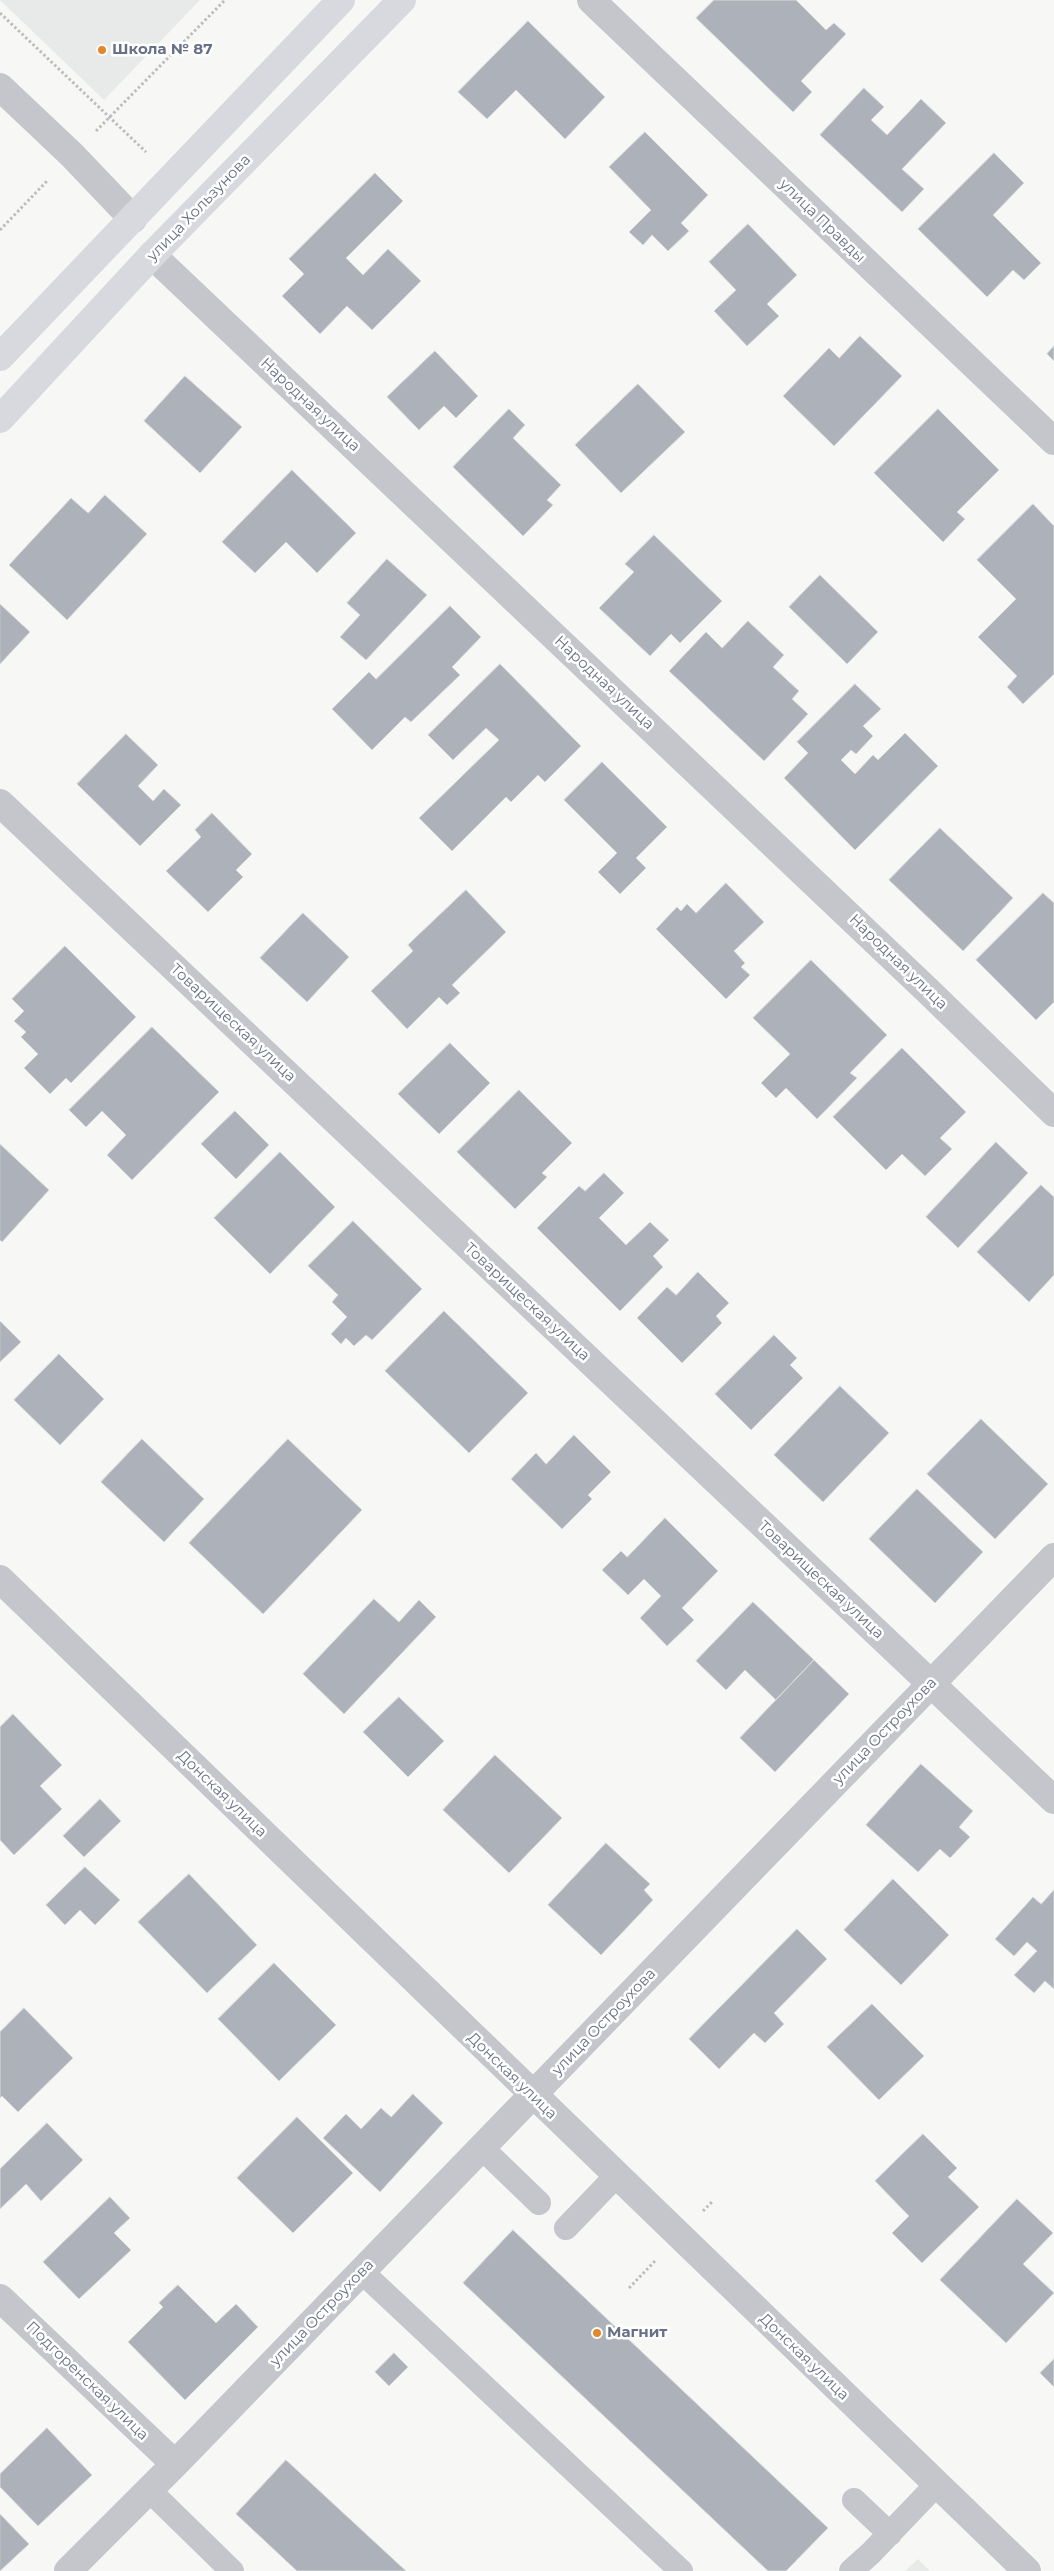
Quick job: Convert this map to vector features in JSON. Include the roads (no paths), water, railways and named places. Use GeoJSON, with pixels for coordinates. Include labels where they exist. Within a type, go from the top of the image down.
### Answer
{"type":"FeatureCollection","features":[{"type":"Feature","properties":{"kind":"main road"},"geometry":{"type":"LineString","coordinates":[[0,357],[133,220],[341,0]]}},
{"type":"Feature","properties":{"kind":"main road","name":"улица Хользунова"},"geometry":{"type":"LineString","coordinates":[[0,419],[152,255],[402,0]]}},
{"type":"Feature","properties":{"kind":"street","name":"улица Правды"},"geometry":{"type":"LineString","coordinates":[[591,0],[1054,441]]}},
{"type":"Feature","properties":{"kind":"street"},"geometry":{"type":"LineString","coordinates":[[0,87],[72,155],[133,220]]}},
{"type":"Feature","properties":{"kind":"street","name":"Народная улица"},"geometry":{"type":"LineString","coordinates":[[152,255],[928,990],[1054,1113]]}},
{"type":"Feature","properties":{"kind":"street","name":"Товарищеская улица"},"geometry":{"type":"LineString","coordinates":[[0,803],[1054,1800]]}},
{"type":"Feature","properties":{"kind":"street","name":"улица Остроухова"},"geometry":{"type":"LineString","coordinates":[[68,2571],[362,2272],[1054,1557]]}},
{"type":"Feature","properties":{"kind":"street","name":"Донская улица"},"geometry":{"type":"LineString","coordinates":[[0,1579],[532,2096],[1027,2571]]}},
{"type":"Feature","properties":{"kind":"street","name":"Подгоренская улица"},"geometry":{"type":"LineString","coordinates":[[0,2298],[175,2464]]}},
{"type":"Feature","properties":{"kind":"lane"},"geometry":{"type":"LineString","coordinates":[[482,2148],[539,2203]]}},
{"type":"Feature","properties":{"kind":"lane"},"geometry":{"type":"LineString","coordinates":[[566,2228],[616,2176]]}},
{"type":"Feature","properties":{"kind":"lane"},"geometry":{"type":"LineString","coordinates":[[362,2272],[681,2571]]}},
{"type":"Feature","properties":{"kind":"lane"},"geometry":{"type":"LineString","coordinates":[[851,2571],[890,2534],[937,2484]]}},
{"type":"Feature","properties":{"kind":"lane"},"geometry":{"type":"LineString","coordinates":[[149,2490],[232,2571]]}},
{"type":"Feature","properties":{"kind":"lane"},"geometry":{"type":"LineString","coordinates":[[854,2500],[890,2534]]}},
{"type":"Feature","properties":{"kind":"place","name":"Школа № 87"},"geometry":{"type":"Point","coordinates":[102,50]}},
{"type":"Feature","properties":{"kind":"place","name":"Магнит"},"geometry":{"type":"Point","coordinates":[597,2333]}}]}
